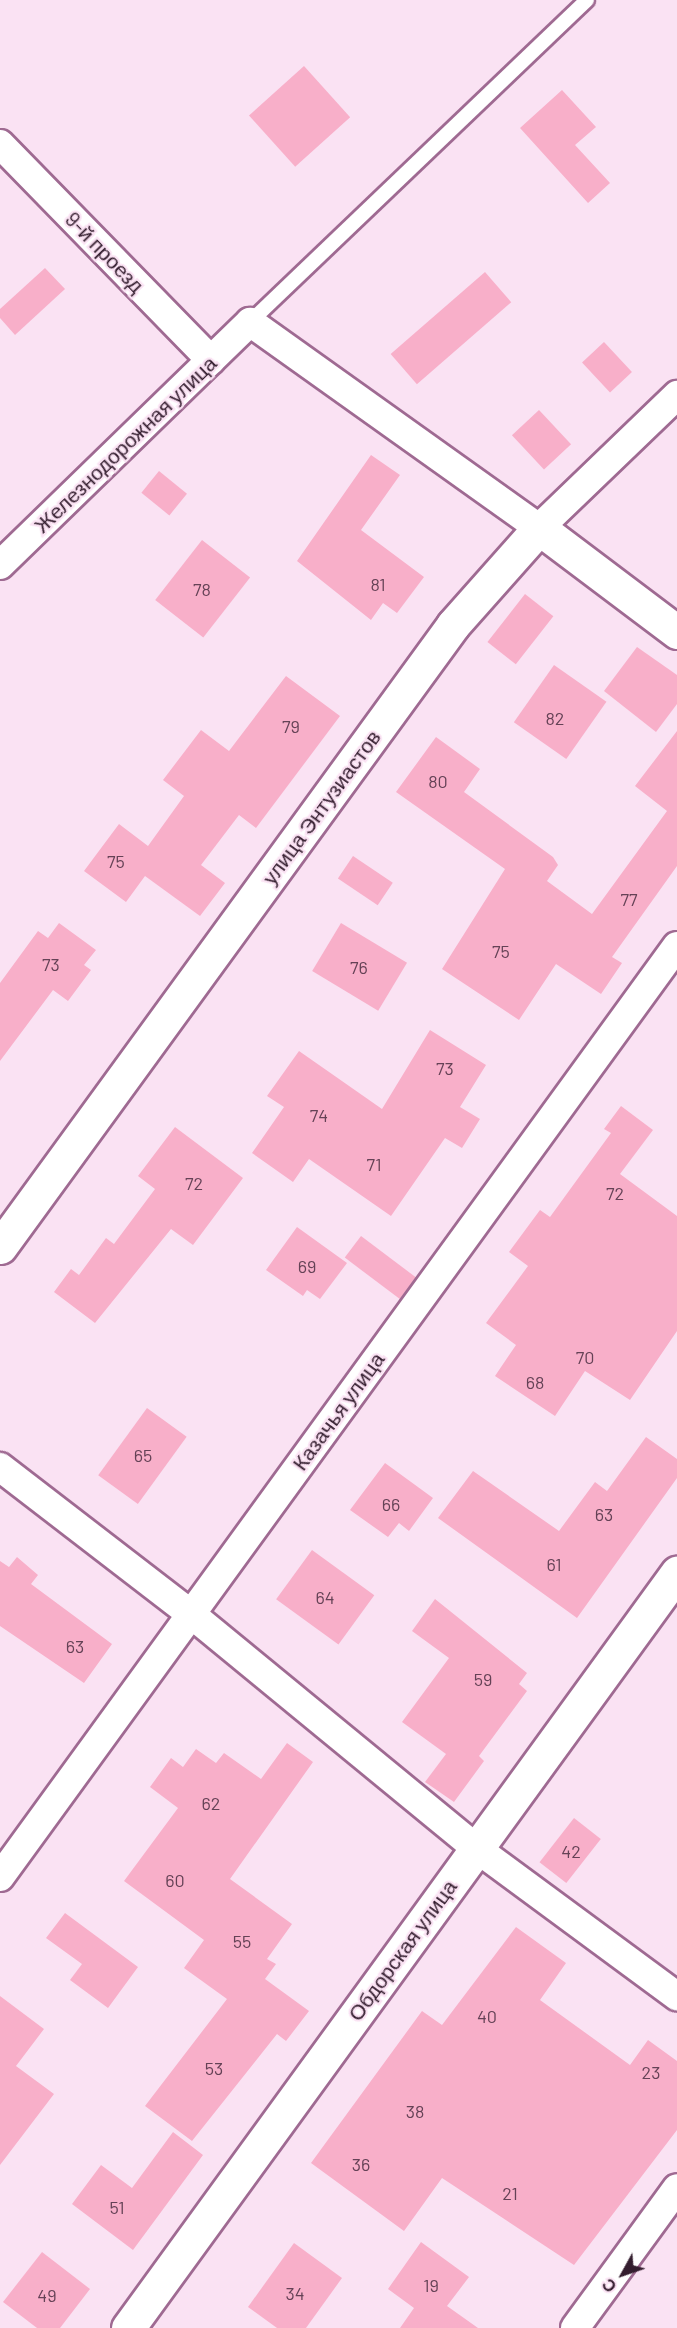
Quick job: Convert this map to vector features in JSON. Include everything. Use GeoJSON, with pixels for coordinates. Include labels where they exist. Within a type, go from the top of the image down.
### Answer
{"type":"FeatureCollection","features":[{"type":"Feature","properties":{"kind":"street","name":"9-й проезд"},"geometry":{"type":"LineString","coordinates":[[0,144],[211,360]]}},
{"type":"Feature","properties":{"kind":"street","name":"Железнодорожная улица"},"geometry":{"type":"LineString","coordinates":[[0,566],[250,322]]}},
{"type":"Feature","properties":{"kind":"street"},"geometry":{"type":"LineString","coordinates":[[250,322],[538,528],[677,632]]}},
{"type":"Feature","properties":{"kind":"street","name":"улица Энтузиастов"},"geometry":{"type":"LineString","coordinates":[[0,1247],[453,625],[538,528],[677,395]]}},
{"type":"Feature","properties":{"kind":"street","name":"Казачья улица"},"geometry":{"type":"LineString","coordinates":[[0,1877],[677,946]]}},
{"type":"Feature","properties":{"kind":"street"},"geometry":{"type":"LineString","coordinates":[[0,1467],[191,1614],[476,1848],[677,1996]]}},
{"type":"Feature","properties":{"kind":"street","name":"Обдорская улица"},"geometry":{"type":"LineString","coordinates":[[128,2328],[677,1573]]}},
{"type":"Feature","properties":{"kind":"street"},"geometry":{"type":"LineString","coordinates":[[574,2328],[677,2188]]}},
{"type":"Feature","properties":{"kind":"lane"},"geometry":{"type":"LineString","coordinates":[[250,322],[587,0]]}},
{"type":"Feature","properties":{"kind":"building"},"geometry":{"type":"Polygon","coordinates":[[[304,66],[350,117],[295,167],[249,116],[304,66]]]}},
{"type":"Feature","properties":{"kind":"building"},"geometry":{"type":"Polygon","coordinates":[[[562,90],[596,127],[575,145],[610,183],[588,203],[520,128],[562,90]]]}},
{"type":"Feature","properties":{"kind":"building"},"geometry":{"type":"Polygon","coordinates":[[[45,268],[65,289],[15,335],[0,318],[0,309],[45,268]]]}},
{"type":"Feature","properties":{"kind":"building"},"geometry":{"type":"Polygon","coordinates":[[[485,272],[511,302],[417,384],[391,354],[485,272]]]}},
{"type":"Feature","properties":{"kind":"building"},"geometry":{"type":"Polygon","coordinates":[[[604,342],[632,372],[610,392],[582,362],[604,342]]]}},
{"type":"Feature","properties":{"kind":"building"},"geometry":{"type":"Polygon","coordinates":[[[539,410],[571,444],[544,470],[512,435],[539,410]]]}},
{"type":"Feature","properties":{"kind":"building"},"geometry":{"type":"Polygon","coordinates":[[[371,455],[400,475],[361,530],[424,577],[397,613],[383,603],[371,620],[297,561],[371,455]]]}},
{"type":"Feature","properties":{"kind":"building"},"geometry":{"type":"Polygon","coordinates":[[[159,471],[187,494],[169,515],[141,493],[159,471]]]}},
{"type":"Feature","properties":{"kind":"building"},"geometry":{"type":"Polygon","coordinates":[[[202,540],[250,578],[203,637],[155,600],[202,540]]]}},
{"type":"Feature","properties":{"kind":"building"},"geometry":{"type":"Polygon","coordinates":[[[525,594],[553,616],[516,664],[487,642],[525,594]]]}},
{"type":"Feature","properties":{"kind":"building"},"geometry":{"type":"Polygon","coordinates":[[[637,647],[677,675],[677,704],[656,732],[604,691],[637,647]]]}},
{"type":"Feature","properties":{"kind":"building"},"geometry":{"type":"Polygon","coordinates":[[[554,665],[606,702],[566,759],[514,722],[554,665]]]}},
{"type":"Feature","properties":{"kind":"building"},"geometry":{"type":"Polygon","coordinates":[[[286,676],[340,716],[256,828],[239,815],[201,865],[225,883],[200,916],[145,876],[126,902],[84,871],[119,824],[148,846],[184,796],[163,780],[201,730],[229,751],[286,676]]]}},
{"type":"Feature","properties":{"kind":"building"},"geometry":{"type":"Polygon","coordinates":[[[677,731],[677,866],[612,957],[622,963],[601,994],[556,964],[519,1020],[442,969],[505,869],[396,792],[436,737],[480,769],[464,792],[553,857],[558,865],[547,881],[592,914],[667,811],[635,786],[677,731]]]}},
{"type":"Feature","properties":{"kind":"building"},"geometry":{"type":"Polygon","coordinates":[[[353,856],[393,883],[378,905],[338,878],[353,856]]]}},
{"type":"Feature","properties":{"kind":"building"},"geometry":{"type":"Polygon","coordinates":[[[59,923],[96,950],[84,965],[91,970],[68,1001],[53,990],[0,1061],[0,983],[38,931],[48,938],[59,923]]]}},
{"type":"Feature","properties":{"kind":"building"},"geometry":{"type":"Polygon","coordinates":[[[341,923],[407,963],[378,1011],[312,971],[341,923]]]}},
{"type":"Feature","properties":{"kind":"building"},"geometry":{"type":"Polygon","coordinates":[[[430,1030],[486,1065],[460,1107],[480,1119],[462,1148],[445,1138],[391,1216],[309,1159],[293,1182],[252,1153],[284,1107],[267,1096],[299,1051],[382,1109],[430,1030]]]}},
{"type":"Feature","properties":{"kind":"building"},"geometry":{"type":"Polygon","coordinates":[[[621,1106],[653,1130],[620,1174],[677,1216],[677,1331],[630,1400],[585,1371],[555,1416],[495,1376],[516,1345],[486,1323],[528,1266],[509,1252],[540,1210],[550,1217],[611,1133],[604,1129],[621,1106]]]}},
{"type":"Feature","properties":{"kind":"building"},"geometry":{"type":"Polygon","coordinates":[[[175,1127],[243,1178],[193,1245],[171,1229],[95,1323],[54,1292],[71,1269],[79,1275],[106,1238],[114,1244],[155,1189],[138,1176],[175,1127]]]}},
{"type":"Feature","properties":{"kind":"building"},"geometry":{"type":"Polygon","coordinates":[[[297,1227],[347,1263],[320,1299],[307,1290],[303,1296],[266,1270],[297,1227]]]}},
{"type":"Feature","properties":{"kind":"building"},"geometry":{"type":"Polygon","coordinates":[[[361,1236],[416,1278],[400,1299],[345,1258],[361,1236]]]}},
{"type":"Feature","properties":{"kind":"building"},"geometry":{"type":"Polygon","coordinates":[[[147,1408],[187,1437],[138,1504],[98,1475],[147,1408]]]}},
{"type":"Feature","properties":{"kind":"building"},"geometry":{"type":"Polygon","coordinates":[[[646,1437],[677,1459],[677,1478],[577,1618],[438,1518],[473,1471],[559,1531],[595,1482],[607,1491],[646,1437]]]}},
{"type":"Feature","properties":{"kind":"building"},"geometry":{"type":"Polygon","coordinates":[[[385,1463],[433,1498],[409,1531],[399,1523],[388,1537],[350,1510],[385,1463]]]}},
{"type":"Feature","properties":{"kind":"building"},"geometry":{"type":"Polygon","coordinates":[[[312,1550],[374,1595],[338,1645],[276,1599],[312,1550]]]}},
{"type":"Feature","properties":{"kind":"building"},"geometry":{"type":"Polygon","coordinates":[[[17,1557],[38,1575],[31,1584],[112,1644],[84,1683],[0,1626],[0,1561],[9,1567],[17,1557]]]}},
{"type":"Feature","properties":{"kind":"building"},"geometry":{"type":"Polygon","coordinates":[[[435,1599],[527,1673],[519,1684],[527,1691],[479,1756],[484,1761],[454,1802],[425,1782],[446,1754],[402,1722],[449,1658],[412,1631],[435,1599]]]}},
{"type":"Feature","properties":{"kind":"building"},"geometry":{"type":"Polygon","coordinates":[[[287,1743],[313,1762],[230,1879],[292,1924],[267,1959],[276,1964],[265,1979],[309,2011],[286,2041],[277,2034],[192,2141],[145,2106],[227,1999],[184,1968],[204,1940],[124,1881],[178,1808],[150,1787],[171,1758],[183,1767],[196,1749],[216,1763],[224,1753],[261,1779],[287,1743]]]}},
{"type":"Feature","properties":{"kind":"building"},"geometry":{"type":"Polygon","coordinates":[[[574,1818],[601,1839],[566,1883],[540,1862],[574,1818]]]}},
{"type":"Feature","properties":{"kind":"building"},"geometry":{"type":"Polygon","coordinates":[[[65,1913],[138,1967],[108,2008],[70,1980],[82,1964],[46,1938],[65,1913]]]}},
{"type":"Feature","properties":{"kind":"building"},"geometry":{"type":"Polygon","coordinates":[[[516,1927],[566,1963],[540,2000],[630,2065],[648,2040],[677,2061],[677,2130],[574,2265],[442,2178],[404,2231],[311,2163],[422,2011],[442,2025],[516,1927]]]}},
{"type":"Feature","properties":{"kind":"building"},"geometry":{"type":"Polygon","coordinates":[[[0,1996],[44,2029],[16,2066],[54,2094],[0,2165],[0,1996]]]}},
{"type":"Feature","properties":{"kind":"building"},"geometry":{"type":"Polygon","coordinates":[[[173,2132],[203,2155],[133,2250],[72,2204],[101,2165],[132,2188],[173,2132]]]}},
{"type":"Feature","properties":{"kind":"building"},"geometry":{"type":"Polygon","coordinates":[[[421,2242],[469,2277],[447,2306],[478,2328],[400,2328],[414,2308],[388,2289],[421,2242]]]}},
{"type":"Feature","properties":{"kind":"building"},"geometry":{"type":"Polygon","coordinates":[[[294,2243],[342,2278],[306,2328],[277,2328],[248,2307],[294,2243]]]}},
{"type":"Feature","properties":{"kind":"building"},"geometry":{"type":"Polygon","coordinates":[[[42,2252],[90,2289],[60,2328],[37,2328],[3,2302],[42,2252]]]}}]}
